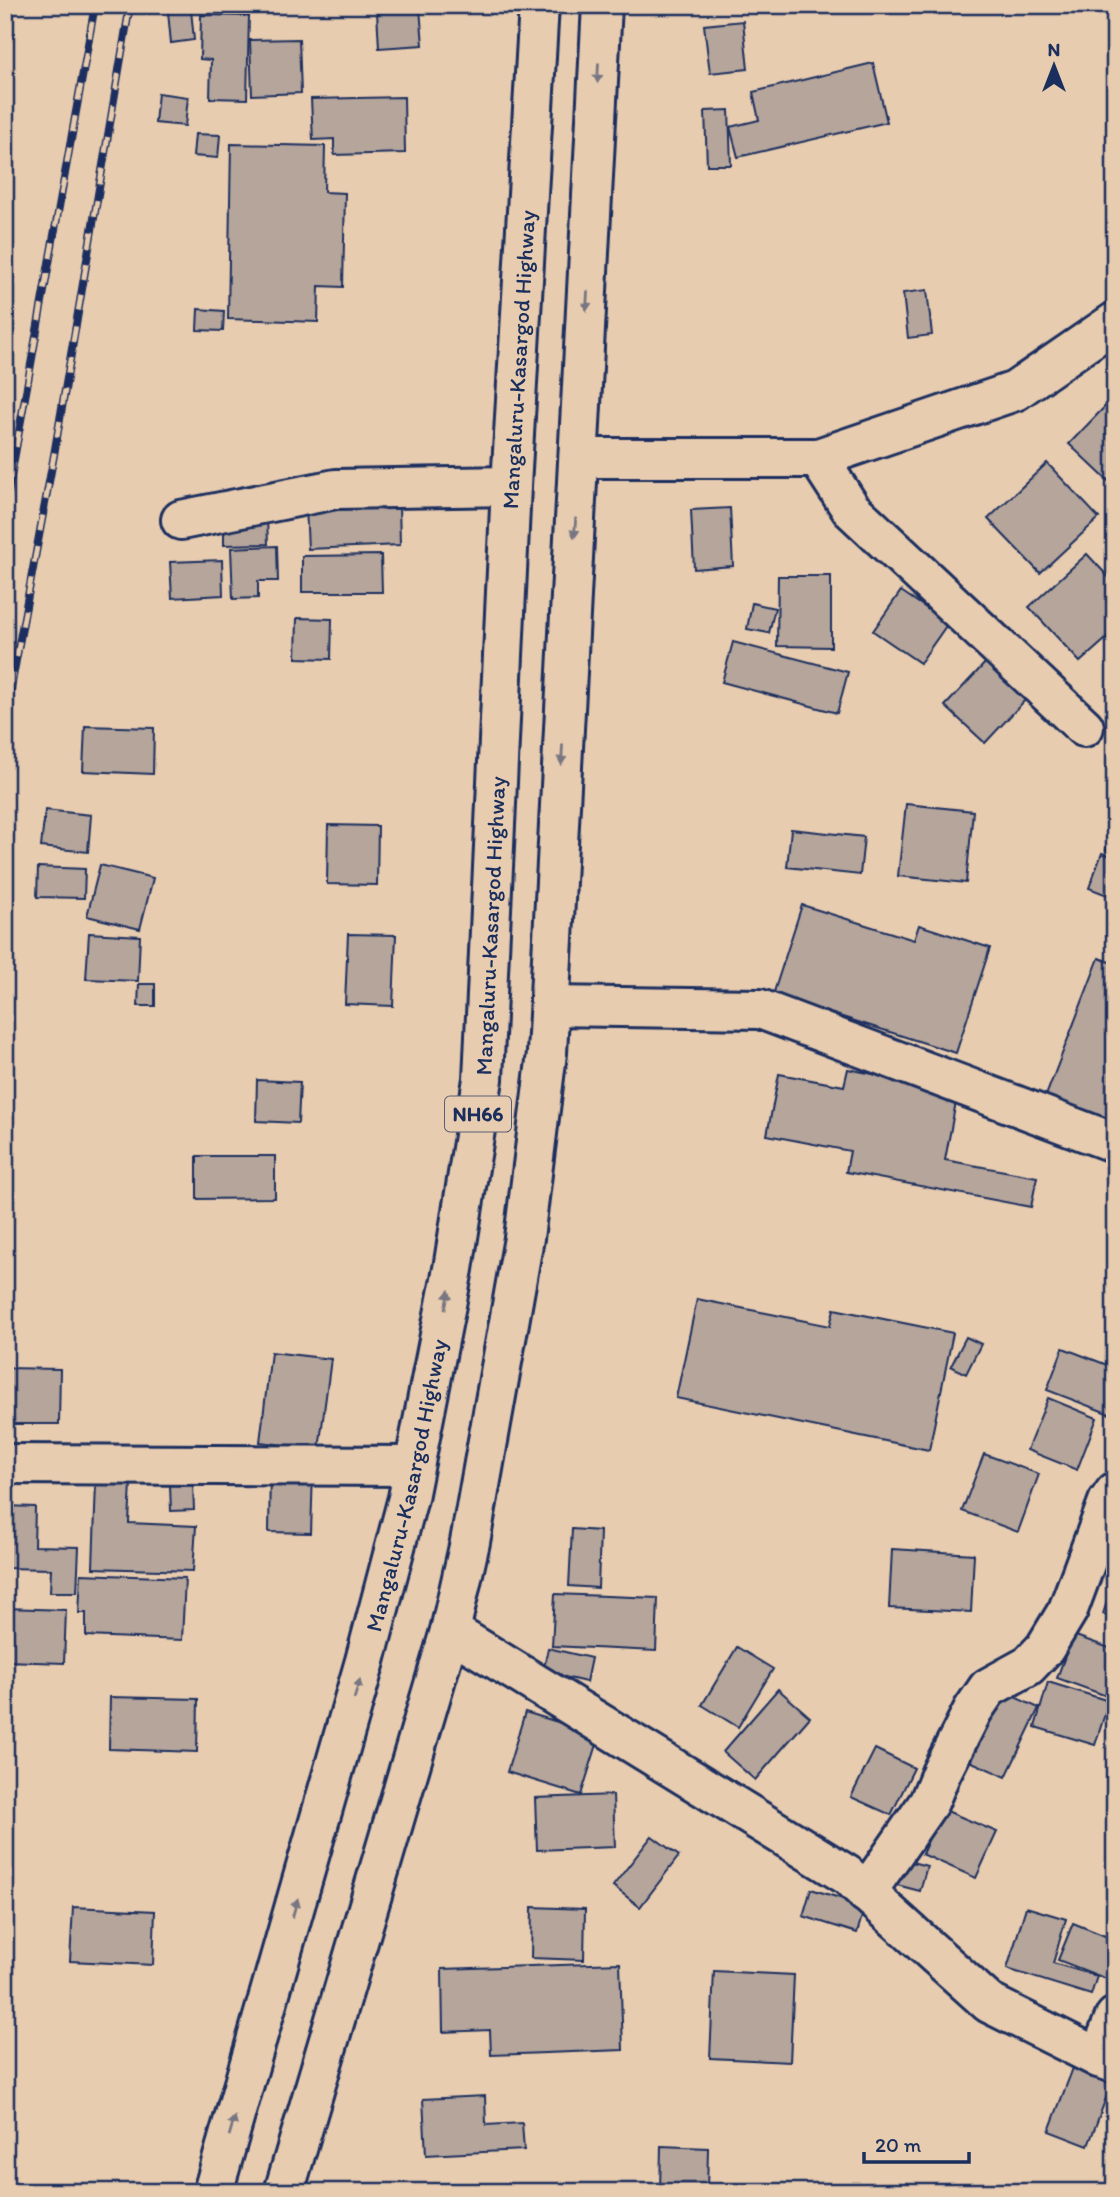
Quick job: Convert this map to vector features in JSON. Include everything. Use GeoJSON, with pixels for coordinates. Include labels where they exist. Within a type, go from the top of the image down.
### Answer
{"type":"FeatureCollection","features":[{"type":"Feature","properties":{"kind":"main road","name":"Mangaluru-Kasargod Highway"},"geometry":{"type":"LineString","coordinates":[[213,2192],[365,1661],[408,1498],[453,1269],[483,1079],[511,486],[539,5]]}},
{"type":"Feature","properties":{"kind":"main road","name":"NH66"},"geometry":{"type":"LineString","coordinates":[[284,2192],[450,1631],[470,1542],[524,1238],[547,1053],[550,1006],[602,5]]}},
{"type":"Feature","properties":{"kind":"main road"},"geometry":{"type":"LineString","coordinates":[[579,458],[818,457],[1015,391],[1115,322]]}},
{"type":"Feature","properties":{"kind":"main road"},"geometry":{"type":"LineString","coordinates":[[818,457],[852,509],[1084,727]]}},
{"type":"Feature","properties":{"kind":"main road"},"geometry":{"type":"LineString","coordinates":[[181,520],[336,489],[511,486]]}},
{"type":"Feature","properties":{"kind":"main road"},"geometry":{"type":"LineString","coordinates":[[550,1006],[760,1009],[1115,1143]]}},
{"type":"Feature","properties":{"kind":"main road"},"geometry":{"type":"LineString","coordinates":[[5,1464],[414,1466]]}},
{"type":"Feature","properties":{"kind":"main road"},"geometry":{"type":"LineString","coordinates":[[866,1893],[929,1802],[973,1710],[988,1688],[1028,1666],[1045,1648],[1068,1610],[1108,1502],[1115,1492]]}},
{"type":"Feature","properties":{"kind":"main road"},"geometry":{"type":"LineString","coordinates":[[450,1631],[847,1875],[989,2003],[1107,2060],[1115,2017]]}},
{"type":"Feature","properties":{"kind":"building"},"geometry":{"type":"Polygon","coordinates":[[[420,8],[423,45],[379,48],[377,12],[420,8]]]}},
{"type":"Feature","properties":{"kind":"building"},"geometry":{"type":"Polygon","coordinates":[[[191,10],[194,40],[171,43],[168,12],[191,10]]]}},
{"type":"Feature","properties":{"kind":"building"},"geometry":{"type":"Polygon","coordinates":[[[201,15],[249,16],[247,99],[210,98],[211,60],[200,59],[201,15]]]}},
{"type":"Feature","properties":{"kind":"building"},"geometry":{"type":"Polygon","coordinates":[[[743,21],[748,69],[710,73],[704,25],[743,21]]]}},
{"type":"Feature","properties":{"kind":"building"},"geometry":{"type":"Polygon","coordinates":[[[299,39],[301,93],[252,95],[250,40],[299,39]]]}},
{"type":"Feature","properties":{"kind":"building"},"geometry":{"type":"Polygon","coordinates":[[[873,63],[887,122],[738,157],[730,127],[759,120],[753,92],[873,63]]]}},
{"type":"Feature","properties":{"kind":"building"},"geometry":{"type":"Polygon","coordinates":[[[158,93],[188,97],[185,126],[155,123],[158,93]]]}},
{"type":"Feature","properties":{"kind":"building"},"geometry":{"type":"Polygon","coordinates":[[[404,97],[405,153],[334,155],[334,139],[313,140],[311,99],[404,97]]]}},
{"type":"Feature","properties":{"kind":"building"},"geometry":{"type":"Polygon","coordinates":[[[729,110],[731,165],[707,165],[705,111],[729,110]]]}},
{"type":"Feature","properties":{"kind":"building"},"geometry":{"type":"Polygon","coordinates":[[[195,134],[220,135],[218,158],[193,156],[195,134]]]}},
{"type":"Feature","properties":{"kind":"building"},"geometry":{"type":"Polygon","coordinates":[[[231,144],[325,146],[324,192],[345,193],[343,287],[319,286],[318,322],[228,319],[231,144]]]}},
{"type":"Feature","properties":{"kind":"building"},"geometry":{"type":"Polygon","coordinates":[[[927,290],[932,335],[908,338],[903,293],[927,290]]]}},
{"type":"Feature","properties":{"kind":"building"},"geometry":{"type":"Polygon","coordinates":[[[198,309],[224,311],[223,331],[197,330],[198,309]]]}},
{"type":"Feature","properties":{"kind":"building"},"geometry":{"type":"Polygon","coordinates":[[[1115,396],[1115,473],[1108,481],[1069,444],[1115,396]]]}},
{"type":"Feature","properties":{"kind":"building"},"geometry":{"type":"Polygon","coordinates":[[[1047,463],[1099,518],[1040,573],[988,519],[1047,463]]]}},
{"type":"Feature","properties":{"kind":"building"},"geometry":{"type":"Polygon","coordinates":[[[399,503],[400,545],[308,549],[306,507],[399,503]]]}},
{"type":"Feature","properties":{"kind":"building"},"geometry":{"type":"Polygon","coordinates":[[[730,508],[733,566],[694,569],[691,510],[730,508]]]}},
{"type":"Feature","properties":{"kind":"building"},"geometry":{"type":"Polygon","coordinates":[[[267,517],[268,544],[224,545],[224,518],[267,517]]]}},
{"type":"Feature","properties":{"kind":"building"},"geometry":{"type":"Polygon","coordinates":[[[277,546],[278,581],[258,581],[258,598],[233,599],[231,548],[277,546]]]}},
{"type":"Feature","properties":{"kind":"building"},"geometry":{"type":"Polygon","coordinates":[[[1087,554],[1115,584],[1115,631],[1080,662],[1029,607],[1087,554]]]}},
{"type":"Feature","properties":{"kind":"building"},"geometry":{"type":"Polygon","coordinates":[[[381,555],[382,592],[302,592],[302,556],[381,555]]]}},
{"type":"Feature","properties":{"kind":"building"},"geometry":{"type":"Polygon","coordinates":[[[222,560],[223,595],[172,598],[170,562],[222,560]]]}},
{"type":"Feature","properties":{"kind":"building"},"geometry":{"type":"Polygon","coordinates":[[[778,576],[831,576],[831,647],[777,646],[778,576]]]}},
{"type":"Feature","properties":{"kind":"building"},"geometry":{"type":"Polygon","coordinates":[[[901,591],[948,623],[920,663],[873,631],[901,591]]]}},
{"type":"Feature","properties":{"kind":"building"},"geometry":{"type":"Polygon","coordinates":[[[752,603],[775,608],[769,633],[747,629],[752,603]]]}},
{"type":"Feature","properties":{"kind":"building"},"geometry":{"type":"Polygon","coordinates":[[[297,618],[332,619],[331,659],[296,658],[297,618]]]}},
{"type":"Feature","properties":{"kind":"building"},"geometry":{"type":"Polygon","coordinates":[[[733,642],[848,672],[837,713],[722,682],[733,642]]]}},
{"type":"Feature","properties":{"kind":"building"},"geometry":{"type":"Polygon","coordinates":[[[988,660],[1028,697],[985,743],[945,706],[988,660]]]}},
{"type":"Feature","properties":{"kind":"building"},"geometry":{"type":"Polygon","coordinates":[[[85,726],[154,728],[153,774],[83,771],[85,726]]]}},
{"type":"Feature","properties":{"kind":"building"},"geometry":{"type":"Polygon","coordinates":[[[906,804],[973,811],[966,883],[898,876],[906,804]]]}},
{"type":"Feature","properties":{"kind":"building"},"geometry":{"type":"Polygon","coordinates":[[[45,810],[91,815],[88,852],[41,847],[45,810]]]}},
{"type":"Feature","properties":{"kind":"building"},"geometry":{"type":"Polygon","coordinates":[[[1115,811],[1115,852],[1106,850],[1115,811]]]}},
{"type":"Feature","properties":{"kind":"building"},"geometry":{"type":"Polygon","coordinates":[[[328,825],[378,826],[377,885],[327,884],[328,825]]]}},
{"type":"Feature","properties":{"kind":"building"},"geometry":{"type":"Polygon","coordinates":[[[791,829],[864,837],[860,875],[787,867],[791,829]]]}},
{"type":"Feature","properties":{"kind":"building"},"geometry":{"type":"Polygon","coordinates":[[[1102,853],[1115,858],[1115,898],[1089,888],[1102,853]]]}},
{"type":"Feature","properties":{"kind":"building"},"geometry":{"type":"Polygon","coordinates":[[[100,865],[153,878],[140,929],[87,916],[100,865]]]}},
{"type":"Feature","properties":{"kind":"building"},"geometry":{"type":"Polygon","coordinates":[[[38,867],[85,869],[84,898],[37,897],[38,867]]]}},
{"type":"Feature","properties":{"kind":"building"},"geometry":{"type":"Polygon","coordinates":[[[802,905],[914,940],[919,925],[990,948],[956,1053],[773,995],[802,905]]]}},
{"type":"Feature","properties":{"kind":"building"},"geometry":{"type":"Polygon","coordinates":[[[89,933],[140,936],[138,981],[86,979],[89,933]]]}},
{"type":"Feature","properties":{"kind":"building"},"geometry":{"type":"Polygon","coordinates":[[[348,934],[396,935],[393,1006],[345,1004],[348,934]]]}},
{"type":"Feature","properties":{"kind":"building"},"geometry":{"type":"Polygon","coordinates":[[[1099,958],[1115,964],[1115,1127],[1044,1101],[1099,958]]]}},
{"type":"Feature","properties":{"kind":"building"},"geometry":{"type":"Polygon","coordinates":[[[139,984],[155,984],[155,1006],[138,1006],[139,984]]]}},
{"type":"Feature","properties":{"kind":"building"},"geometry":{"type":"Polygon","coordinates":[[[848,1069],[958,1091],[945,1160],[1037,1177],[1031,1207],[846,1172],[850,1151],[767,1135],[779,1074],[844,1086],[848,1069]]]}},
{"type":"Feature","properties":{"kind":"building"},"geometry":{"type":"Polygon","coordinates":[[[257,1080],[300,1082],[298,1123],[256,1121],[257,1080]]]}},
{"type":"Feature","properties":{"kind":"building"},"geometry":{"type":"Polygon","coordinates":[[[197,1156],[275,1156],[275,1198],[197,1199],[197,1156]]]}},
{"type":"Feature","properties":{"kind":"building"},"geometry":{"type":"Polygon","coordinates":[[[697,1299],[830,1326],[834,1309],[953,1333],[929,1450],[676,1398],[697,1299]]]}},
{"type":"Feature","properties":{"kind":"building"},"geometry":{"type":"Polygon","coordinates":[[[966,1337],[981,1344],[966,1374],[951,1366],[966,1337]]]}},
{"type":"Feature","properties":{"kind":"building"},"geometry":{"type":"Polygon","coordinates":[[[1063,1348],[1115,1368],[1115,1416],[1047,1390],[1063,1348]]]}},
{"type":"Feature","properties":{"kind":"building"},"geometry":{"type":"Polygon","coordinates":[[[271,1352],[331,1359],[319,1449],[260,1442],[271,1352]]]}},
{"type":"Feature","properties":{"kind":"building"},"geometry":{"type":"Polygon","coordinates":[[[5,1368],[60,1369],[59,1424],[5,1424],[5,1368]]]}},
{"type":"Feature","properties":{"kind":"building"},"geometry":{"type":"Polygon","coordinates":[[[1048,1398],[1097,1418],[1077,1470],[1027,1450],[1048,1398]]]}},
{"type":"Feature","properties":{"kind":"building"},"geometry":{"type":"Polygon","coordinates":[[[984,1454],[1039,1474],[1018,1532],[962,1511],[984,1454]]]}},
{"type":"Feature","properties":{"kind":"building"},"geometry":{"type":"Polygon","coordinates":[[[270,1471],[313,1472],[311,1533],[269,1532],[270,1471]]]}},
{"type":"Feature","properties":{"kind":"building"},"geometry":{"type":"Polygon","coordinates":[[[96,1482],[131,1483],[129,1523],[196,1526],[193,1571],[93,1568],[96,1482]]]}},
{"type":"Feature","properties":{"kind":"building"},"geometry":{"type":"Polygon","coordinates":[[[193,1484],[194,1510],[171,1511],[170,1485],[193,1484]]]}},
{"type":"Feature","properties":{"kind":"building"},"geometry":{"type":"Polygon","coordinates":[[[5,1506],[35,1507],[34,1546],[79,1547],[77,1592],[50,1592],[51,1569],[5,1568],[5,1506]]]}},
{"type":"Feature","properties":{"kind":"building"},"geometry":{"type":"Polygon","coordinates":[[[572,1529],[600,1531],[598,1588],[569,1586],[572,1529]]]}},
{"type":"Feature","properties":{"kind":"building"},"geometry":{"type":"Polygon","coordinates":[[[892,1549],[974,1554],[971,1612],[889,1608],[892,1549]]]}},
{"type":"Feature","properties":{"kind":"building"},"geometry":{"type":"Polygon","coordinates":[[[81,1574],[185,1578],[182,1640],[86,1636],[86,1613],[79,1613],[81,1574]]]}},
{"type":"Feature","properties":{"kind":"building"},"geometry":{"type":"Polygon","coordinates":[[[1115,1576],[1115,1618],[1103,1614],[1115,1576]]]}},
{"type":"Feature","properties":{"kind":"building"},"geometry":{"type":"Polygon","coordinates":[[[555,1594],[658,1598],[656,1651],[552,1646],[555,1594]]]}},
{"type":"Feature","properties":{"kind":"building"},"geometry":{"type":"Polygon","coordinates":[[[5,1608],[66,1610],[64,1663],[5,1661],[5,1608]]]}},
{"type":"Feature","properties":{"kind":"building"},"geometry":{"type":"Polygon","coordinates":[[[1073,1635],[1115,1650],[1115,1699],[1057,1678],[1073,1635]]]}},
{"type":"Feature","properties":{"kind":"building"},"geometry":{"type":"Polygon","coordinates":[[[737,1647],[773,1669],[738,1727],[702,1705],[737,1647]]]}},
{"type":"Feature","properties":{"kind":"building"},"geometry":{"type":"Polygon","coordinates":[[[548,1648],[591,1658],[586,1682],[543,1672],[548,1648]]]}},
{"type":"Feature","properties":{"kind":"building"},"geometry":{"type":"Polygon","coordinates":[[[1048,1682],[1109,1701],[1095,1745],[1035,1727],[1048,1682]]]}},
{"type":"Feature","properties":{"kind":"building"},"geometry":{"type":"Polygon","coordinates":[[[778,1689],[810,1717],[755,1780],[723,1752],[778,1689]]]}},
{"type":"Feature","properties":{"kind":"building"},"geometry":{"type":"Polygon","coordinates":[[[997,1689],[1039,1708],[1006,1777],[965,1759],[997,1689]]]}},
{"type":"Feature","properties":{"kind":"building"},"geometry":{"type":"Polygon","coordinates":[[[110,1697],[198,1699],[197,1752],[109,1749],[110,1697]]]}},
{"type":"Feature","properties":{"kind":"building"},"geometry":{"type":"Polygon","coordinates":[[[525,1712],[600,1735],[581,1795],[507,1772],[525,1712]]]}},
{"type":"Feature","properties":{"kind":"building"},"geometry":{"type":"Polygon","coordinates":[[[875,1749],[914,1768],[891,1815],[851,1797],[875,1749]]]}},
{"type":"Feature","properties":{"kind":"building"},"geometry":{"type":"Polygon","coordinates":[[[613,1795],[615,1847],[537,1850],[535,1798],[613,1795]]]}},
{"type":"Feature","properties":{"kind":"building"},"geometry":{"type":"Polygon","coordinates":[[[942,1809],[997,1832],[976,1878],[922,1854],[942,1809]]]}},
{"type":"Feature","properties":{"kind":"building"},"geometry":{"type":"Polygon","coordinates":[[[652,1836],[679,1856],[640,1907],[613,1886],[652,1836]]]}},
{"type":"Feature","properties":{"kind":"building"},"geometry":{"type":"Polygon","coordinates":[[[900,1859],[927,1866],[920,1891],[893,1884],[900,1859]]]}},
{"type":"Feature","properties":{"kind":"building"},"geometry":{"type":"Polygon","coordinates":[[[811,1889],[865,1906],[857,1933],[803,1916],[811,1889]]]}},
{"type":"Feature","properties":{"kind":"building"},"geometry":{"type":"Polygon","coordinates":[[[73,1907],[155,1911],[153,1965],[70,1961],[73,1907]]]}},
{"type":"Feature","properties":{"kind":"building"},"geometry":{"type":"Polygon","coordinates":[[[532,1907],[585,1909],[584,1960],[531,1958],[532,1907]]]}},
{"type":"Feature","properties":{"kind":"building"},"geometry":{"type":"Polygon","coordinates":[[[1026,1907],[1066,1919],[1053,1963],[1097,1976],[1091,1995],[1007,1969],[1026,1907]]]}},
{"type":"Feature","properties":{"kind":"building"},"geometry":{"type":"Polygon","coordinates":[[[1073,1923],[1115,1940],[1115,1973],[1112,1981],[1058,1960],[1073,1923]]]}},
{"type":"Feature","properties":{"kind":"building"},"geometry":{"type":"Polygon","coordinates":[[[620,1963],[623,2050],[491,2055],[490,2030],[443,2032],[442,1969],[620,1963]]]}},
{"type":"Feature","properties":{"kind":"building"},"geometry":{"type":"Polygon","coordinates":[[[714,1971],[794,1975],[790,2062],[710,2058],[714,1971]]]}},
{"type":"Feature","properties":{"kind":"building"},"geometry":{"type":"Polygon","coordinates":[[[1073,2068],[1112,2082],[1088,2146],[1049,2131],[1073,2068]]]}},
{"type":"Feature","properties":{"kind":"building"},"geometry":{"type":"Polygon","coordinates":[[[485,2096],[486,2125],[522,2123],[524,2150],[426,2155],[423,2099],[485,2096]]]}},
{"type":"Feature","properties":{"kind":"building"},"geometry":{"type":"Polygon","coordinates":[[[661,2146],[708,2148],[707,2192],[660,2192],[661,2146]]]}},
{"type":"Feature","properties":{"kind":"railway"},"geometry":{"type":"LineString","coordinates":[[5,510],[95,5]]}},
{"type":"Feature","properties":{"kind":"railway"},"geometry":{"type":"LineString","coordinates":[[5,720],[54,455],[130,5]]}}]}
